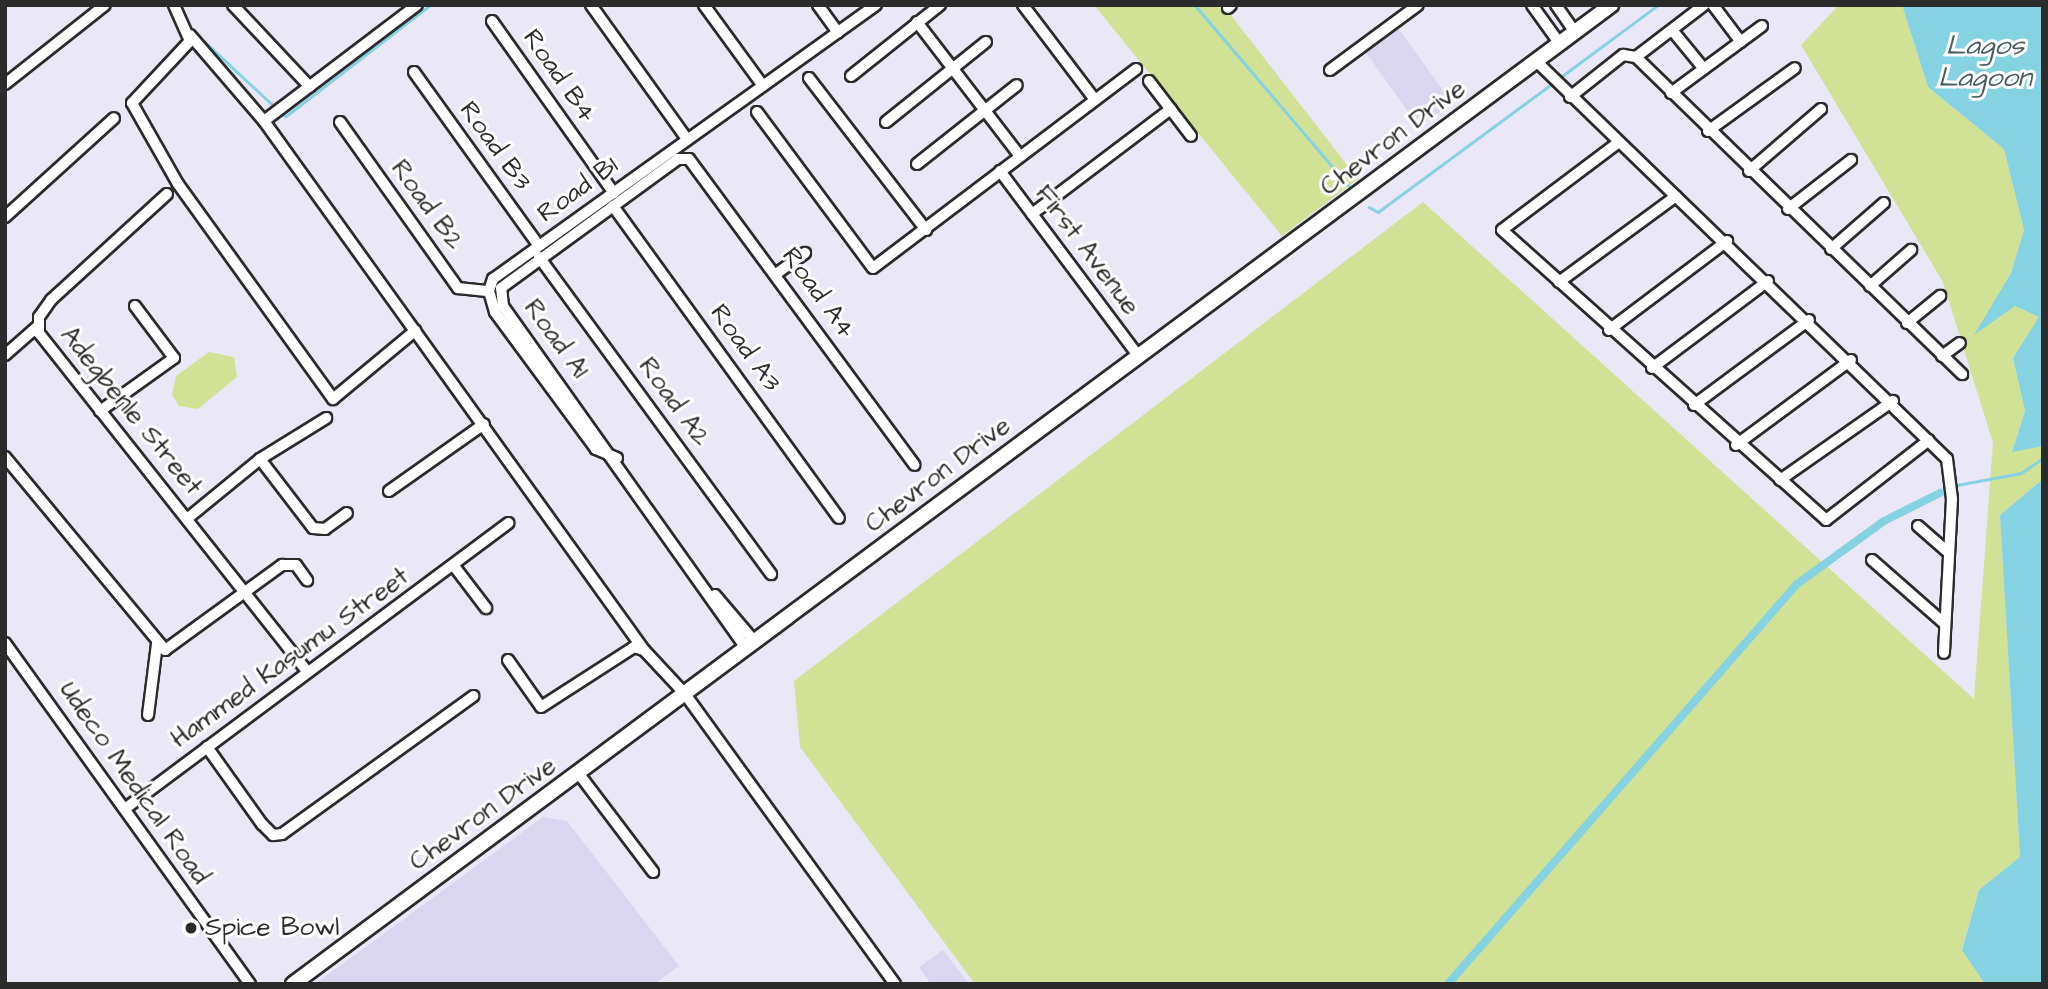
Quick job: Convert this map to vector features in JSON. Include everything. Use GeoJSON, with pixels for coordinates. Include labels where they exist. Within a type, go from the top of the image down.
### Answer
{"type":"FeatureCollection","features":[{"type":"Feature","properties":{"kind":"main road","name":"Chevron Drive"},"geometry":{"type":"LineString","coordinates":[[293,984],[1611,5]]}},
{"type":"Feature","properties":{"kind":"street"},"geometry":{"type":"LineString","coordinates":[[5,84],[105,5]]}},
{"type":"Feature","properties":{"kind":"street"},"geometry":{"type":"LineString","coordinates":[[174,5],[190,35],[264,121],[644,650],[685,694],[895,984]]}},
{"type":"Feature","properties":{"kind":"street"},"geometry":{"type":"LineString","coordinates":[[233,5],[310,87]]}},
{"type":"Feature","properties":{"kind":"street"},"geometry":{"type":"LineString","coordinates":[[264,121],[417,5]]}},
{"type":"Feature","properties":{"kind":"street"},"geometry":{"type":"LineString","coordinates":[[592,5],[687,139]]}},
{"type":"Feature","properties":{"kind":"street"},"geometry":{"type":"LineString","coordinates":[[704,5],[763,86]]}},
{"type":"Feature","properties":{"kind":"street"},"geometry":{"type":"LineString","coordinates":[[818,5],[838,33]]}},
{"type":"Feature","properties":{"kind":"street","name":"Road B1"},"geometry":{"type":"LineString","coordinates":[[489,291],[493,279],[539,252],[687,139],[876,5]]}},
{"type":"Feature","properties":{"kind":"street"},"geometry":{"type":"LineString","coordinates":[[851,76],[940,5]]}},
{"type":"Feature","properties":{"kind":"street"},"geometry":{"type":"LineString","coordinates":[[1023,5],[1095,100]]}},
{"type":"Feature","properties":{"kind":"street"},"geometry":{"type":"LineString","coordinates":[[1330,70],[1418,5]]}},
{"type":"Feature","properties":{"kind":"street"},"geometry":{"type":"LineString","coordinates":[[1532,5],[1560,44]]}},
{"type":"Feature","properties":{"kind":"street"},"geometry":{"type":"LineString","coordinates":[[1556,5],[1575,32]]}},
{"type":"Feature","properties":{"kind":"street"},"geometry":{"type":"LineString","coordinates":[[1636,57],[1704,5]]}},
{"type":"Feature","properties":{"kind":"street"},"geometry":{"type":"LineString","coordinates":[[1713,5],[1741,42]]}},
{"type":"Feature","properties":{"kind":"street","name":"Road B4"},"geometry":{"type":"LineString","coordinates":[[492,21],[614,193]]}},
{"type":"Feature","properties":{"kind":"street"},"geometry":{"type":"LineString","coordinates":[[917,22],[1020,156]]}},
{"type":"Feature","properties":{"kind":"street"},"geometry":{"type":"LineString","coordinates":[[1671,93],[1762,26]]}},
{"type":"Feature","properties":{"kind":"street"},"geometry":{"type":"LineString","coordinates":[[1672,30],[1704,69]]}},
{"type":"Feature","properties":{"kind":"street"},"geometry":{"type":"LineString","coordinates":[[190,35],[170,66],[132,103],[178,184],[333,399],[415,331]]}},
{"type":"Feature","properties":{"kind":"street"},"geometry":{"type":"LineString","coordinates":[[886,122],[986,42]]}},
{"type":"Feature","properties":{"kind":"street"},"geometry":{"type":"LineString","coordinates":[[1570,97],[1623,55],[1636,57],[1788,209],[1962,374]]}},
{"type":"Feature","properties":{"kind":"street"},"geometry":{"type":"LineString","coordinates":[[1536,61],[1570,97],[1810,320],[1893,401],[1947,459],[1951,478],[1944,653]]}},
{"type":"Feature","properties":{"kind":"street"},"geometry":{"type":"LineString","coordinates":[[1708,131],[1795,68]]}},
{"type":"Feature","properties":{"kind":"street"},"geometry":{"type":"LineString","coordinates":[[757,112],[873,268],[1136,69]]}},
{"type":"Feature","properties":{"kind":"street","name":"Road B3"},"geometry":{"type":"LineString","coordinates":[[414,72],[539,252]]}},
{"type":"Feature","properties":{"kind":"street"},"geometry":{"type":"LineString","coordinates":[[809,78],[926,230]]}},
{"type":"Feature","properties":{"kind":"street"},"geometry":{"type":"LineString","coordinates":[[1149,81],[1191,136]]}},
{"type":"Feature","properties":{"kind":"street"},"geometry":{"type":"LineString","coordinates":[[918,164],[1017,85]]}},
{"type":"Feature","properties":{"kind":"street"},"geometry":{"type":"LineString","coordinates":[[1032,214],[1171,109]]}},
{"type":"Feature","properties":{"kind":"street"},"geometry":{"type":"LineString","coordinates":[[1749,171],[1821,109]]}},
{"type":"Feature","properties":{"kind":"street"},"geometry":{"type":"LineString","coordinates":[[5,217],[114,118]]}},
{"type":"Feature","properties":{"kind":"street","name":"Road B2"},"geometry":{"type":"LineString","coordinates":[[340,122],[458,288],[489,291]]}},
{"type":"Feature","properties":{"kind":"street"},"geometry":{"type":"LineString","coordinates":[[1619,142],[1502,230],[1736,445],[1826,520],[1929,440]]}},
{"type":"Feature","properties":{"kind":"street","name":"Road A1"},"geometry":{"type":"LineString","coordinates":[[678,159],[613,206],[539,252],[500,288],[500,300],[751,645]]}},
{"type":"Feature","properties":{"kind":"street","name":"Road A4"},"geometry":{"type":"LineString","coordinates":[[678,159],[694,163],[915,465]]}},
{"type":"Feature","properties":{"kind":"street"},"geometry":{"type":"LineString","coordinates":[[1788,209],[1851,160]]}},
{"type":"Feature","properties":{"kind":"street","name":"First Avenue"},"geometry":{"type":"LineString","coordinates":[[1000,171],[1139,357]]}},
{"type":"Feature","properties":{"kind":"street","name":"Adegbenle Street"},"geometry":{"type":"LineString","coordinates":[[167,194],[51,300],[38,326],[100,411],[246,590],[307,671]]}},
{"type":"Feature","properties":{"kind":"street"},"geometry":{"type":"LineString","coordinates":[[1559,282],[1676,196]]}},
{"type":"Feature","properties":{"kind":"street"},"geometry":{"type":"LineString","coordinates":[[1831,249],[1884,203]]}},
{"type":"Feature","properties":{"kind":"street","name":"Road A3"},"geometry":{"type":"LineString","coordinates":[[613,206],[839,518]]}},
{"type":"Feature","properties":{"kind":"street"},"geometry":{"type":"LineString","coordinates":[[1609,330],[1727,241]]}},
{"type":"Feature","properties":{"kind":"street"},"geometry":{"type":"LineString","coordinates":[[1870,286],[1911,250]]}},
{"type":"Feature","properties":{"kind":"street","name":"Road A2"},"geometry":{"type":"LineString","coordinates":[[539,252],[771,574]]}},
{"type":"Feature","properties":{"kind":"street"},"geometry":{"type":"LineString","coordinates":[[776,274],[805,253]]}},
{"type":"Feature","properties":{"kind":"street"},"geometry":{"type":"LineString","coordinates":[[1652,368],[1768,281]]}},
{"type":"Feature","properties":{"kind":"street"},"geometry":{"type":"LineString","coordinates":[[489,291],[495,312],[596,449],[617,458]]}},
{"type":"Feature","properties":{"kind":"street"},"geometry":{"type":"LineString","coordinates":[[1907,323],[1940,296]]}},
{"type":"Feature","properties":{"kind":"street"},"geometry":{"type":"LineString","coordinates":[[100,411],[174,358],[135,306]]}},
{"type":"Feature","properties":{"kind":"street"},"geometry":{"type":"LineString","coordinates":[[1694,405],[1810,320]]}},
{"type":"Feature","properties":{"kind":"street"},"geometry":{"type":"LineString","coordinates":[[5,355],[38,326]]}},
{"type":"Feature","properties":{"kind":"street"},"geometry":{"type":"LineString","coordinates":[[1942,356],[1960,343]]}},
{"type":"Feature","properties":{"kind":"street"},"geometry":{"type":"LineString","coordinates":[[1736,445],[1851,360]]}},
{"type":"Feature","properties":{"kind":"street"},"geometry":{"type":"LineString","coordinates":[[1780,480],[1893,401]]}},
{"type":"Feature","properties":{"kind":"street"},"geometry":{"type":"LineString","coordinates":[[188,518],[260,459],[326,418]]}},
{"type":"Feature","properties":{"kind":"street"},"geometry":{"type":"LineString","coordinates":[[389,491],[484,424]]}},
{"type":"Feature","properties":{"kind":"street"},"geometry":{"type":"LineString","coordinates":[[5,457],[157,645],[174,648],[246,590],[288,564],[307,580]]}},
{"type":"Feature","properties":{"kind":"street"},"geometry":{"type":"LineString","coordinates":[[260,459],[313,528],[325,529],[347,513]]}},
{"type":"Feature","properties":{"kind":"street","name":"Hammed Kasumu Street"},"geometry":{"type":"LineString","coordinates":[[126,808],[307,671],[483,546],[509,523]]}},
{"type":"Feature","properties":{"kind":"street"},"geometry":{"type":"LineString","coordinates":[[1918,526],[1949,553]]}},
{"type":"Feature","properties":{"kind":"street"},"geometry":{"type":"LineString","coordinates":[[1872,559],[1945,624]]}},
{"type":"Feature","properties":{"kind":"street"},"geometry":{"type":"LineString","coordinates":[[454,566],[486,608]]}},
{"type":"Feature","properties":{"kind":"street","name":"Udeco Medical Road"},"geometry":{"type":"LineString","coordinates":[[5,643],[250,984]]}},
{"type":"Feature","properties":{"kind":"street"},"geometry":{"type":"LineString","coordinates":[[148,715],[157,645]]}},
{"type":"Feature","properties":{"kind":"street"},"geometry":{"type":"LineString","coordinates":[[508,660],[541,707],[634,647],[644,650]]}},
{"type":"Feature","properties":{"kind":"street"},"geometry":{"type":"LineString","coordinates":[[207,747],[262,824],[273,835],[282,834],[473,696]]}},
{"type":"Feature","properties":{"kind":"street"},"geometry":{"type":"LineString","coordinates":[[579,774],[653,872]]}},
{"type":"Feature","properties":{"kind":"shaded area"},"geometry":{"type":"Polygon","coordinates":[[[1398,28],[1452,103],[1419,127],[1365,51],[1398,28]]]}},
{"type":"Feature","properties":{"kind":"shaded area"},"geometry":{"type":"Polygon","coordinates":[[[543,817],[567,821],[679,966],[654,984],[315,984],[543,817]]]}},
{"type":"Feature","properties":{"kind":"shaded area"},"geometry":{"type":"Polygon","coordinates":[[[943,950],[969,984],[931,984],[919,967],[943,950]]]}},
{"type":"Feature","properties":{"kind":"green space"},"geometry":{"type":"Polygon","coordinates":[[[1094,5],[1223,5],[1358,179],[1282,236],[1094,5]]]}},
{"type":"Feature","properties":{"kind":"green space"},"geometry":{"type":"Polygon","coordinates":[[[1839,5],[1902,5],[1928,87],[2004,149],[2024,230],[2011,273],[1976,333],[2015,306],[2040,317],[2013,358],[2025,411],[2012,451],[2043,446],[2043,479],[2000,515],[2020,857],[1979,890],[1962,949],[1985,984],[975,984],[800,747],[794,681],[1423,202],[1974,699],[1993,443],[1943,282],[1801,45],[1839,5]]]}},
{"type":"Feature","properties":{"kind":"green space"},"geometry":{"type":"Polygon","coordinates":[[[209,352],[234,357],[237,377],[198,409],[179,406],[172,395],[176,376],[209,352]]]}},
{"type":"Feature","properties":{"kind":"water","name":"Lagos Lagoon"},"geometry":{"type":"Polygon","coordinates":[[[1902,5],[2043,5],[2043,446],[2012,452],[2025,411],[2013,358],[2039,317],[2015,306],[1974,335],[2011,273],[2024,230],[2004,149],[1928,87],[1902,5]]]}},
{"type":"Feature","properties":{"kind":"water"},"geometry":{"type":"Polygon","coordinates":[[[2043,479],[2043,984],[1985,984],[1962,950],[1979,890],[2020,857],[2000,515],[2043,479]]]}},
{"type":"Feature","properties":{"kind":"waterway"},"geometry":{"type":"LineString","coordinates":[[281,112],[286,116],[430,5]]}},
{"type":"Feature","properties":{"kind":"waterway"},"geometry":{"type":"LineString","coordinates":[[1195,5],[1351,188]]}},
{"type":"Feature","properties":{"kind":"waterway"},"geometry":{"type":"LineString","coordinates":[[1558,79],[1658,5]]}},
{"type":"Feature","properties":{"kind":"waterway"},"geometry":{"type":"LineString","coordinates":[[204,41],[276,108]]}},
{"type":"Feature","properties":{"kind":"waterway"},"geometry":{"type":"LineString","coordinates":[[1369,207],[1378,212],[1553,83]]}},
{"type":"Feature","properties":{"kind":"waterway"},"geometry":{"type":"LineString","coordinates":[[1957,485],[2021,473],[2043,458]]}},
{"type":"Feature","properties":{"kind":"waterway"},"geometry":{"type":"LineString","coordinates":[[1448,984],[1797,584],[1884,521],[1940,493]]}},
{"type":"Feature","properties":{"kind":"place","name":"Spice Bowl"},"geometry":{"type":"Point","coordinates":[191,928]}}]}
